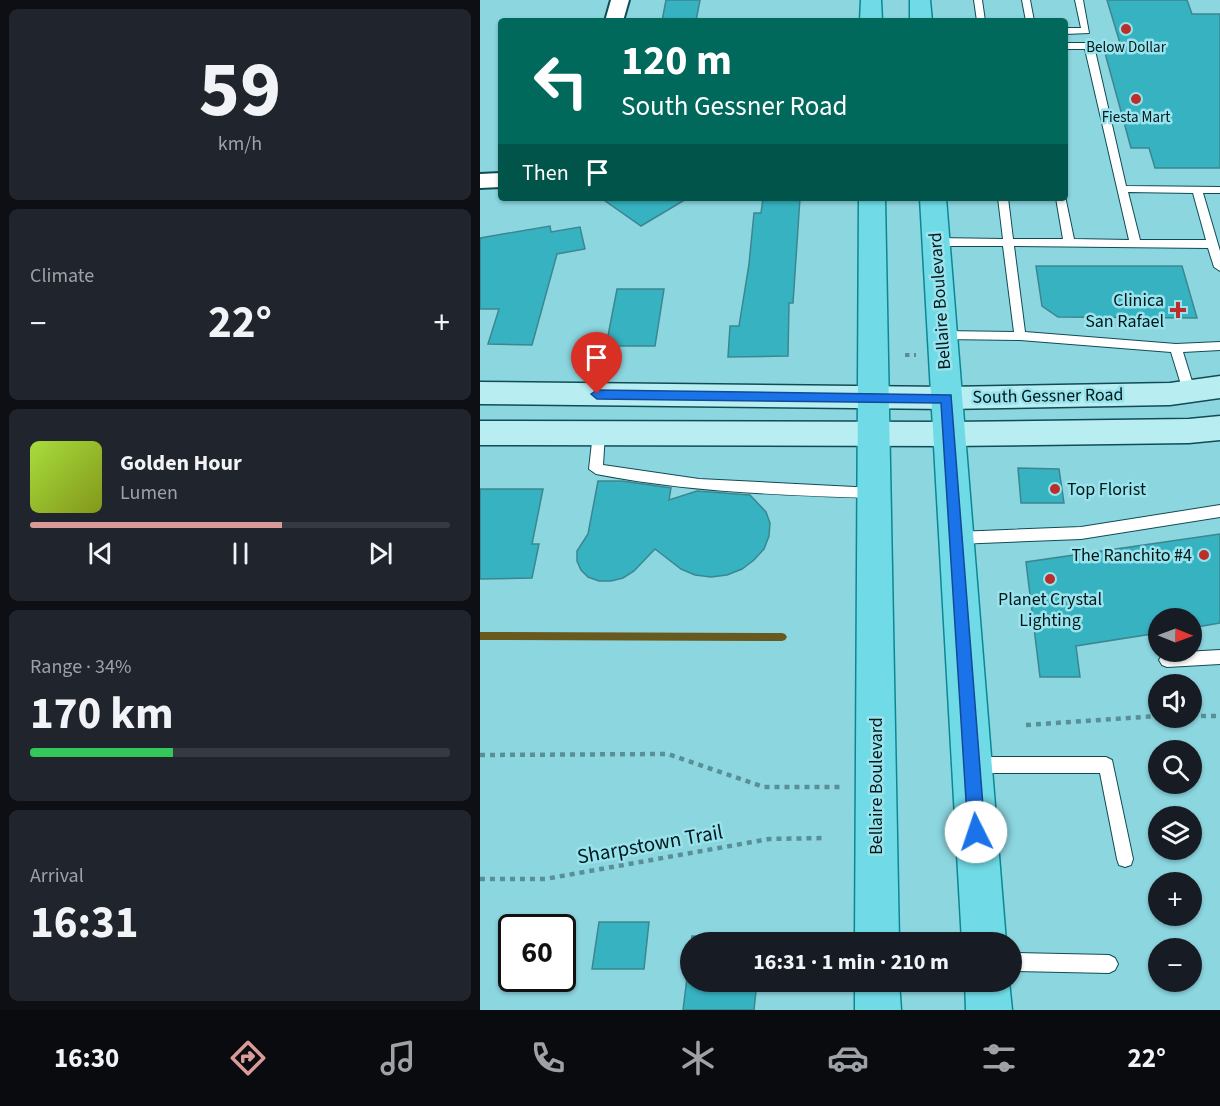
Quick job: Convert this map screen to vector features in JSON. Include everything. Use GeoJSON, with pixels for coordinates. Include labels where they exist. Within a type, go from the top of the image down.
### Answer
{"type":"FeatureCollection","features":[{"type":"Feature","properties":{"kind":"main road"},"geometry":{"type":"LineString","coordinates":[[871,0],[871,18]]}},
{"type":"Feature","properties":{"kind":"main road"},"geometry":{"type":"LineString","coordinates":[[920,0],[921,18]]}},
{"type":"Feature","properties":{"kind":"main road","name":"Bellaire Boulevard"},"geometry":{"type":"LineString","coordinates":[[872,201],[877,932]]}},
{"type":"Feature","properties":{"kind":"main road","name":"Bellaire Boulevard"},"geometry":{"type":"LineString","coordinates":[[933,201],[983,932]]}},
{"type":"Feature","properties":{"kind":"main road","name":"South Gessner Road"},"geometry":{"type":"LineString","coordinates":[[480,433],[599,433],[874,415],[947,398],[1170,394],[1220,387]]}},
{"type":"Feature","properties":{"kind":"main road","name":"South Gessner Road"},"geometry":{"type":"LineString","coordinates":[[480,393],[874,415],[949,434],[1189,431],[1220,428]]}},
{"type":"Feature","properties":{"kind":"main road"},"geometry":{"type":"LineString","coordinates":[[878,992],[878,1010]]}},
{"type":"Feature","properties":{"kind":"main road"},"geometry":{"type":"LineString","coordinates":[[988,992],[989,1010]]}},
{"type":"Feature","properties":{"kind":"street"},"geometry":{"type":"LineString","coordinates":[[615,18],[620,0]]}},
{"type":"Feature","properties":{"kind":"street"},"geometry":{"type":"LineString","coordinates":[[480,181],[498,180]]}},
{"type":"Feature","properties":{"kind":"lane"},"geometry":{"type":"LineString","coordinates":[[978,0],[981,18]]}},
{"type":"Feature","properties":{"kind":"lane"},"geometry":{"type":"LineString","coordinates":[[1026,0],[1029,18]]}},
{"type":"Feature","properties":{"kind":"lane"},"geometry":{"type":"LineString","coordinates":[[1079,0],[1135,243]]}},
{"type":"Feature","properties":{"kind":"lane"},"geometry":{"type":"LineString","coordinates":[[1068,31],[1086,31]]}},
{"type":"Feature","properties":{"kind":"lane"},"geometry":{"type":"LineString","coordinates":[[1068,46],[1089,46]]}},
{"type":"Feature","properties":{"kind":"lane"},"geometry":{"type":"LineString","coordinates":[[1122,189],[1220,190]]}},
{"type":"Feature","properties":{"kind":"lane"},"geometry":{"type":"LineString","coordinates":[[1197,190],[1220,267]]}},
{"type":"Feature","properties":{"kind":"lane"},"geometry":{"type":"LineString","coordinates":[[1003,201],[1020,336]]}},
{"type":"Feature","properties":{"kind":"lane"},"geometry":{"type":"LineString","coordinates":[[1062,201],[1069,242]]}},
{"type":"Feature","properties":{"kind":"lane"},"geometry":{"type":"LineString","coordinates":[[936,242],[1212,244]]}},
{"type":"Feature","properties":{"kind":"lane"},"geometry":{"type":"LineString","coordinates":[[943,335],[1020,336],[1176,348],[1220,346]]}},
{"type":"Feature","properties":{"kind":"lane"},"geometry":{"type":"LineString","coordinates":[[1176,348],[1190,391]]}},
{"type":"Feature","properties":{"kind":"lane"},"geometry":{"type":"LineString","coordinates":[[599,433],[596,469],[714,486],[874,493]]}},
{"type":"Feature","properties":{"kind":"lane"},"geometry":{"type":"LineString","coordinates":[[957,538],[1081,533],[1220,511]]}},
{"type":"Feature","properties":{"kind":"lane"},"geometry":{"type":"LineString","coordinates":[[1202,658],[1220,657]]}},
{"type":"Feature","properties":{"kind":"lane"},"geometry":{"type":"LineString","coordinates":[[972,765],[1106,765],[1125,860]]}},
{"type":"Feature","properties":{"kind":"lane"},"geometry":{"type":"LineString","coordinates":[[1022,962],[1109,964]]}},
{"type":"Feature","properties":{"kind":"path"},"geometry":{"type":"LineString","coordinates":[[904,355],[917,355]]}},
{"type":"Feature","properties":{"kind":"path"},"geometry":{"type":"LineString","coordinates":[[1202,716],[1220,716]]}},
{"type":"Feature","properties":{"kind":"path"},"geometry":{"type":"LineString","coordinates":[[1026,725],[1148,717]]}},
{"type":"Feature","properties":{"kind":"path"},"geometry":{"type":"LineString","coordinates":[[480,754],[668,754],[764,787],[876,787]]}},
{"type":"Feature","properties":{"kind":"path","name":"Sharpstown Trail"},"geometry":{"type":"LineString","coordinates":[[480,879],[545,879],[678,858],[769,839],[826,838]]}},
{"type":"Feature","properties":{"kind":"building"},"geometry":{"type":"Polygon","coordinates":[[[666,0],[700,0],[697,18],[663,18],[666,0]]]}},
{"type":"Feature","properties":{"kind":"building"},"geometry":{"type":"Polygon","coordinates":[[[1107,0],[1187,0],[1192,14],[1220,14],[1220,168],[1155,168],[1149,148],[1131,148],[1105,53],[1123,53],[1107,0]]]}},
{"type":"Feature","properties":{"kind":"building"},"geometry":{"type":"Polygon","coordinates":[[[605,201],[683,201],[641,226],[605,201]]]}},
{"type":"Feature","properties":{"kind":"building"},"geometry":{"type":"Polygon","coordinates":[[[763,201],[800,201],[793,303],[789,303],[788,356],[728,357],[730,326],[739,326],[754,213],[761,213],[763,201]]]}},
{"type":"Feature","properties":{"kind":"building"},"geometry":{"type":"Polygon","coordinates":[[[550,226],[551,232],[580,227],[585,249],[557,254],[532,345],[488,344],[499,309],[480,309],[480,238],[550,226]]]}},
{"type":"Feature","properties":{"kind":"building"},"geometry":{"type":"Polygon","coordinates":[[[1036,266],[1182,266],[1197,318],[1058,317],[1042,306],[1036,266]]]}},
{"type":"Feature","properties":{"kind":"building"},"geometry":{"type":"Polygon","coordinates":[[[617,289],[664,289],[655,346],[606,346],[617,289]]]}},
{"type":"Feature","properties":{"kind":"building"},"geometry":{"type":"Polygon","coordinates":[[[1018,468],[1059,469],[1064,503],[1021,503],[1018,468]]]}},
{"type":"Feature","properties":{"kind":"building"},"geometry":{"type":"Polygon","coordinates":[[[598,481],[622,481],[671,488],[669,500],[697,491],[750,495],[766,512],[770,523],[769,536],[764,549],[754,560],[742,569],[727,575],[711,577],[695,575],[681,569],[655,549],[634,571],[623,578],[599,581],[588,577],[581,570],[577,561],[577,551],[588,534],[598,481]]]}},
{"type":"Feature","properties":{"kind":"building"},"geometry":{"type":"Polygon","coordinates":[[[480,489],[543,489],[532,544],[539,544],[532,578],[480,579],[480,489]]]}},
{"type":"Feature","properties":{"kind":"building"},"geometry":{"type":"Polygon","coordinates":[[[1220,534],[1220,623],[1202,626],[1202,608],[1148,608],[1148,635],[1076,646],[1080,677],[1040,677],[1026,562],[1220,534]]]}},
{"type":"Feature","properties":{"kind":"building"},"geometry":{"type":"Polygon","coordinates":[[[599,922],[649,922],[644,969],[592,969],[599,922]]]}},
{"type":"Feature","properties":{"kind":"building"},"geometry":{"type":"Polygon","coordinates":[[[685,992],[756,992],[754,1010],[683,1010],[685,992]]]}},
{"type":"Feature","properties":{"kind":"waterway"},"geometry":{"type":"LineString","coordinates":[[480,636],[782,637]]}},
{"type":"Feature","properties":{"kind":"place","name":"Below Dollar"},"geometry":{"type":"Point","coordinates":[1126,29]}},
{"type":"Feature","properties":{"kind":"place","name":"Fiesta Mart"},"geometry":{"type":"Point","coordinates":[1136,99]}},
{"type":"Feature","properties":{"kind":"place","name":"Clinica San Rafael"},"geometry":{"type":"Point","coordinates":[1178,310]}},
{"type":"Feature","properties":{"kind":"place","name":"Top Florist"},"geometry":{"type":"Point","coordinates":[1055,489]}},
{"type":"Feature","properties":{"kind":"place","name":"The Ranchito #4"},"geometry":{"type":"Point","coordinates":[1204,555]}},
{"type":"Feature","properties":{"kind":"place","name":"Planet Crystal Lighting"},"geometry":{"type":"Point","coordinates":[1050,579]}},
{"type":"Feature","properties":{"kind":"route"},"geometry":{"type":"LineString","coordinates":[[597,394],[947,398],[976,832]]}}]}
